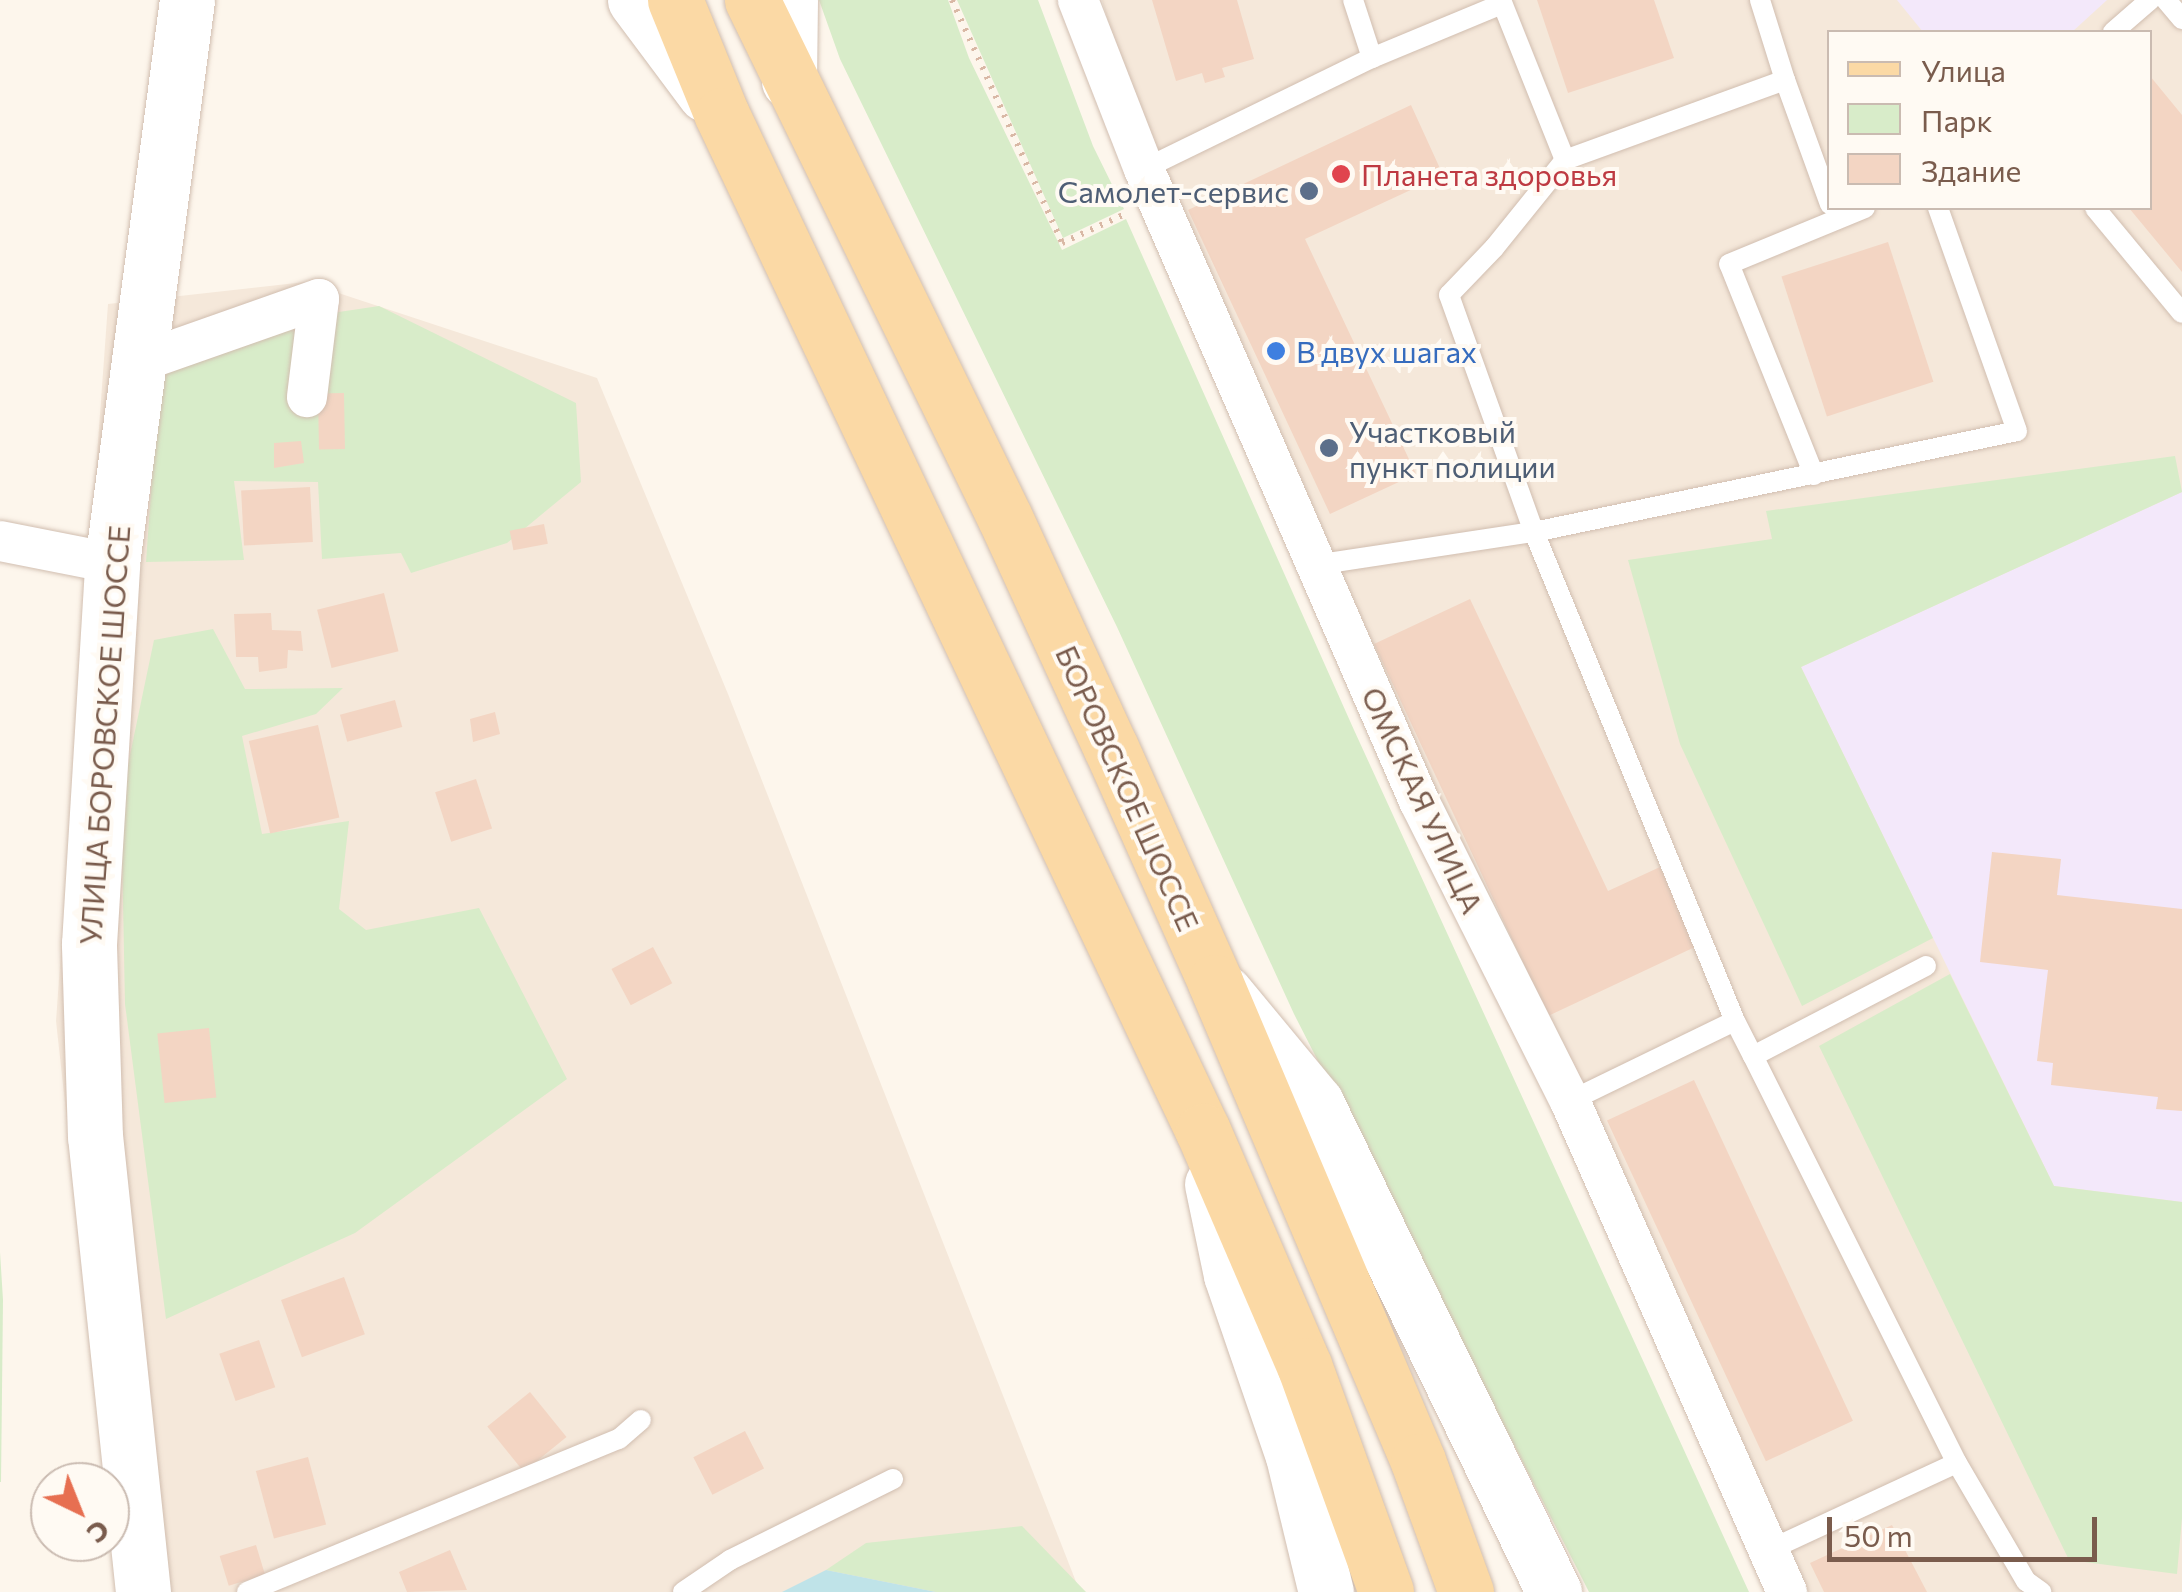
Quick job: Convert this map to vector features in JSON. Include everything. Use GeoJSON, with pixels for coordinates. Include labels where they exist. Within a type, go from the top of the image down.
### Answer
{"type":"FeatureCollection","features":[{"type":"Feature","properties":{"kind":"main road"},"geometry":{"type":"LineString","coordinates":[[676,0],[722,114],[1204,1132],[1304,1365],[1386,1592]]}},
{"type":"Feature","properties":{"kind":"main road","name":"БОРОВСКОЕ ШОССЕ"},"geometry":{"type":"LineString","coordinates":[[752,0],[1005,518],[1216,982],[1418,1461],[1466,1592]]}},
{"type":"Feature","properties":{"kind":"street","name":"УЛИЦА БОРОВСКОЕ ШОССЕ"},"geometry":{"type":"LineString","coordinates":[[143,1592],[95,1138],[89,944],[112,563],[187,0]]}},
{"type":"Feature","properties":{"kind":"street"},"geometry":{"type":"LineString","coordinates":[[636,0],[722,114]]}},
{"type":"Feature","properties":{"kind":"street"},"geometry":{"type":"LineString","coordinates":[[789,81],[790,0]]}},
{"type":"Feature","properties":{"kind":"street","name":"ОМСКАЯ УЛИЦА"},"geometry":{"type":"LineString","coordinates":[[1078,0],[1144,169],[1419,801],[1570,1101],[1787,1592]]}},
{"type":"Feature","properties":{"kind":"street"},"geometry":{"type":"LineString","coordinates":[[138,362],[319,299],[307,396]]}},
{"type":"Feature","properties":{"kind":"street"},"geometry":{"type":"LineString","coordinates":[[0,541],[112,563]]}},
{"type":"Feature","properties":{"kind":"street"},"geometry":{"type":"LineString","coordinates":[[1216,982],[1316,1103],[1554,1592]]}},
{"type":"Feature","properties":{"kind":"street"},"geometry":{"type":"LineString","coordinates":[[1204,1132],[1231,1276],[1293,1456],[1326,1592]]}},
{"type":"Feature","properties":{"kind":"lane"},"geometry":{"type":"LineString","coordinates":[[1353,0],[1372,58]]}},
{"type":"Feature","properties":{"kind":"lane"},"geometry":{"type":"LineString","coordinates":[[1760,0],[1827,196]]}},
{"type":"Feature","properties":{"kind":"lane"},"geometry":{"type":"LineString","coordinates":[[2115,30],[2150,0]]}},
{"type":"Feature","properties":{"kind":"lane"},"geometry":{"type":"LineString","coordinates":[[2166,0],[2182,19]]}},
{"type":"Feature","properties":{"kind":"lane"},"geometry":{"type":"LineString","coordinates":[[1144,169],[1372,58],[1502,2],[1565,160]]}},
{"type":"Feature","properties":{"kind":"lane"},"geometry":{"type":"LineString","coordinates":[[1785,80],[1565,160],[1494,248],[1449,295],[1534,532],[1735,1020],[1957,1463],[2026,1581],[2042,1592]]}},
{"type":"Feature","properties":{"kind":"lane"},"geometry":{"type":"LineString","coordinates":[[1814,475],[1729,264],[1832,210]]}},
{"type":"Feature","properties":{"kind":"lane"},"geometry":{"type":"LineString","coordinates":[[1316,566],[1534,532],[2016,430],[1939,210]]}},
{"type":"Feature","properties":{"kind":"lane"},"geometry":{"type":"LineString","coordinates":[[2096,210],[2182,313]]}},
{"type":"Feature","properties":{"kind":"lane"},"geometry":{"type":"LineString","coordinates":[[1753,1056],[1926,966]]}},
{"type":"Feature","properties":{"kind":"lane"},"geometry":{"type":"LineString","coordinates":[[1570,1101],[1735,1020]]}},
{"type":"Feature","properties":{"kind":"lane"},"geometry":{"type":"LineString","coordinates":[[247,1592],[619,1439],[641,1420]]}},
{"type":"Feature","properties":{"kind":"lane"},"geometry":{"type":"LineString","coordinates":[[1767,1550],[1957,1463]]}},
{"type":"Feature","properties":{"kind":"lane"},"geometry":{"type":"LineString","coordinates":[[683,1592],[730,1560],[893,1479]]}},
{"type":"Feature","properties":{"kind":"path"},"geometry":{"type":"LineString","coordinates":[[952,0],[1061,244],[1129,212]]}},
{"type":"Feature","properties":{"kind":"shaded area"},"geometry":{"type":"Polygon","coordinates":[[[1102,0],[2182,0],[2182,1592],[1802,1592],[1353,628],[1138,124],[1102,0]]]}},
{"type":"Feature","properties":{"kind":"shaded area"},"geometry":{"type":"Polygon","coordinates":[[[1897,0],[2107,0],[2074,30],[1921,30],[1897,0]]]}},
{"type":"Feature","properties":{"kind":"shaded area"},"geometry":{"type":"Polygon","coordinates":[[[305,282],[597,378],[728,694],[1080,1592],[119,1592],[116,1562],[130,1562],[130,1462],[105,1462],[56,1021],[108,304],[305,282]]]}},
{"type":"Feature","properties":{"kind":"shaded area"},"geometry":{"type":"Polygon","coordinates":[[[2182,492],[2182,1202],[2054,1186],[1801,667],[2182,492]]]}},
{"type":"Feature","properties":{"kind":"green space"},"geometry":{"type":"Polygon","coordinates":[[[819,0],[948,0],[969,58],[1062,250],[1126,219],[1354,730],[1749,1592],[1589,1592],[1294,1014],[1117,627],[840,59],[819,0]]]}},
{"type":"Feature","properties":{"kind":"green space"},"geometry":{"type":"Polygon","coordinates":[[[957,0],[1038,0],[1093,146],[1124,209],[1063,238],[957,0]]]}},
{"type":"Feature","properties":{"kind":"green space"},"geometry":{"type":"Polygon","coordinates":[[[379,306],[576,403],[581,482],[507,543],[411,573],[401,553],[322,559],[318,482],[234,481],[244,560],[146,562],[160,365],[312,316],[379,306]]]}},
{"type":"Feature","properties":{"kind":"green space"},"geometry":{"type":"Polygon","coordinates":[[[2175,456],[2182,492],[1801,667],[1933,938],[1802,1006],[1680,744],[1628,560],[1772,539],[1766,511],[2175,456]]]}},
{"type":"Feature","properties":{"kind":"green space"},"geometry":{"type":"Polygon","coordinates":[[[213,629],[245,689],[343,688],[316,714],[242,736],[262,834],[349,821],[339,909],[366,930],[479,908],[567,1079],[355,1233],[166,1319],[125,1004],[121,798],[154,640],[213,629]]]}},
{"type":"Feature","properties":{"kind":"green space"},"geometry":{"type":"Polygon","coordinates":[[[1950,974],[2054,1186],[2182,1202],[2182,1518],[2177,1574],[2069,1560],[1819,1046],[1950,974]]]}},
{"type":"Feature","properties":{"kind":"green space"},"geometry":{"type":"Polygon","coordinates":[[[0,1252],[3,1300],[1,1482],[0,1482],[0,1252]]]}},
{"type":"Feature","properties":{"kind":"green space"},"geometry":{"type":"Polygon","coordinates":[[[1022,1526],[1086,1592],[936,1592],[826,1570],[866,1543],[1022,1526]]]}},
{"type":"Feature","properties":{"kind":"water"},"geometry":{"type":"Polygon","coordinates":[[[826,1570],[936,1592],[782,1592],[826,1570]]]}},
{"type":"Feature","properties":{"kind":"building"},"geometry":{"type":"Polygon","coordinates":[[[1152,0],[1237,0],[1254,59],[1222,68],[1225,77],[1205,83],[1202,73],[1176,81],[1152,0]]]}},
{"type":"Feature","properties":{"kind":"building"},"geometry":{"type":"Polygon","coordinates":[[[1537,0],[1654,0],[1674,58],[1568,93],[1537,0]]]}},
{"type":"Feature","properties":{"kind":"building"},"geometry":{"type":"Polygon","coordinates":[[[2152,78],[2182,115],[2182,272],[2131,210],[2152,210],[2152,78]]]}},
{"type":"Feature","properties":{"kind":"building"},"geometry":{"type":"Polygon","coordinates":[[[1411,105],[1443,175],[1305,239],[1416,474],[1330,514],[1188,210],[1411,105]]]}},
{"type":"Feature","properties":{"kind":"building"},"geometry":{"type":"Polygon","coordinates":[[[1888,242],[1933,382],[1827,416],[1781,277],[1888,242]]]}},
{"type":"Feature","properties":{"kind":"building"},"geometry":{"type":"Polygon","coordinates":[[[318,393],[344,393],[345,449],[319,449],[318,393]]]}},
{"type":"Feature","properties":{"kind":"building"},"geometry":{"type":"Polygon","coordinates":[[[301,441],[304,463],[274,468],[274,443],[301,441]]]}},
{"type":"Feature","properties":{"kind":"building"},"geometry":{"type":"Polygon","coordinates":[[[310,487],[313,542],[244,546],[241,491],[310,487]]]}},
{"type":"Feature","properties":{"kind":"building"},"geometry":{"type":"Polygon","coordinates":[[[544,524],[548,544],[513,550],[510,531],[544,524]]]}},
{"type":"Feature","properties":{"kind":"building"},"geometry":{"type":"Polygon","coordinates":[[[384,593],[399,651],[332,668],[317,610],[384,593]]]}},
{"type":"Feature","properties":{"kind":"building"},"geometry":{"type":"Polygon","coordinates":[[[1470,599],[1608,891],[1660,867],[1697,946],[1548,1016],[1374,644],[1470,599]]]}},
{"type":"Feature","properties":{"kind":"building"},"geometry":{"type":"Polygon","coordinates":[[[271,613],[272,630],[301,631],[303,651],[288,650],[287,668],[259,672],[258,657],[236,657],[234,614],[271,613]]]}},
{"type":"Feature","properties":{"kind":"building"},"geometry":{"type":"Polygon","coordinates":[[[395,700],[402,727],[347,742],[340,715],[395,700]]]}},
{"type":"Feature","properties":{"kind":"building"},"geometry":{"type":"Polygon","coordinates":[[[495,712],[500,734],[473,742],[470,719],[495,712]]]}},
{"type":"Feature","properties":{"kind":"building"},"geometry":{"type":"Polygon","coordinates":[[[318,725],[339,818],[270,834],[249,741],[318,725]]]}},
{"type":"Feature","properties":{"kind":"building"},"geometry":{"type":"Polygon","coordinates":[[[476,779],[492,828],[451,842],[435,792],[476,779]]]}},
{"type":"Feature","properties":{"kind":"building"},"geometry":{"type":"Polygon","coordinates":[[[1992,852],[2061,859],[2057,895],[2182,909],[2182,1111],[2156,1109],[2158,1097],[2051,1085],[2053,1063],[2037,1061],[2048,970],[1980,962],[1992,852]]]}},
{"type":"Feature","properties":{"kind":"building"},"geometry":{"type":"Polygon","coordinates":[[[653,947],[672,983],[631,1005],[612,969],[653,947]]]}},
{"type":"Feature","properties":{"kind":"building"},"geometry":{"type":"Polygon","coordinates":[[[209,1028],[216,1098],[165,1103],[157,1033],[209,1028]]]}},
{"type":"Feature","properties":{"kind":"building"},"geometry":{"type":"Polygon","coordinates":[[[1694,1080],[1853,1421],[1766,1461],[1607,1121],[1694,1080]]]}},
{"type":"Feature","properties":{"kind":"building"},"geometry":{"type":"Polygon","coordinates":[[[344,1277],[365,1334],[302,1357],[281,1300],[344,1277]]]}},
{"type":"Feature","properties":{"kind":"building"},"geometry":{"type":"Polygon","coordinates":[[[259,1340],[275,1387],[236,1401],[219,1354],[259,1340]]]}},
{"type":"Feature","properties":{"kind":"building"},"geometry":{"type":"Polygon","coordinates":[[[530,1392],[567,1437],[524,1472],[487,1427],[530,1392]]]}},
{"type":"Feature","properties":{"kind":"building"},"geometry":{"type":"Polygon","coordinates":[[[745,1431],[764,1468],[712,1495],[693,1457],[745,1431]]]}},
{"type":"Feature","properties":{"kind":"building"},"geometry":{"type":"Polygon","coordinates":[[[308,1457],[326,1525],[274,1539],[256,1471],[308,1457]]]}},
{"type":"Feature","properties":{"kind":"building"},"geometry":{"type":"Polygon","coordinates":[[[1892,1525],[1927,1592],[1824,1592],[1810,1563],[1892,1525]]]}},
{"type":"Feature","properties":{"kind":"building"},"geometry":{"type":"Polygon","coordinates":[[[256,1545],[265,1575],[229,1586],[220,1556],[256,1545]]]}},
{"type":"Feature","properties":{"kind":"building"},"geometry":{"type":"Polygon","coordinates":[[[450,1550],[467,1590],[407,1592],[399,1572],[450,1550]]]}},
{"type":"Feature","properties":{"kind":"place","name":"Планета здоровья"},"geometry":{"type":"Point","coordinates":[1341,174]}},
{"type":"Feature","properties":{"kind":"place","name":"Самолет-сервис"},"geometry":{"type":"Point","coordinates":[1309,191]}},
{"type":"Feature","properties":{"kind":"place","name":"В двух шагах"},"geometry":{"type":"Point","coordinates":[1276,351]}},
{"type":"Feature","properties":{"kind":"place","name":"Участковый пункт полиции"},"geometry":{"type":"Point","coordinates":[1329,448]}}]}
